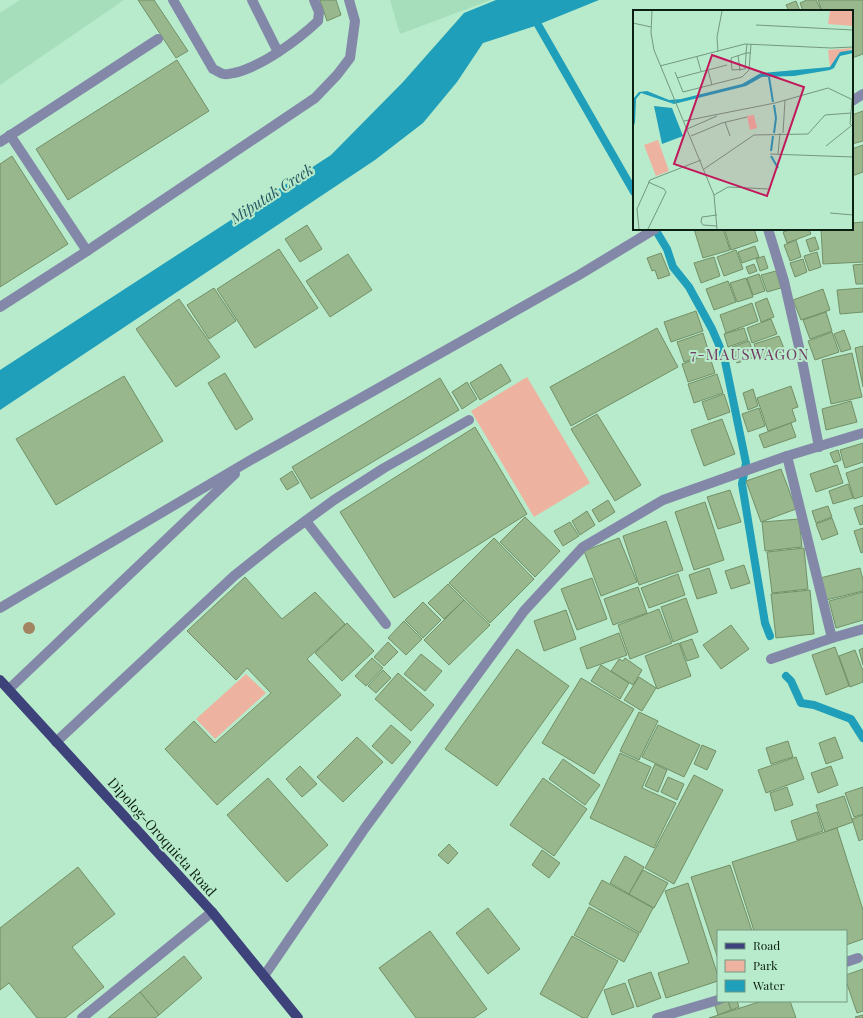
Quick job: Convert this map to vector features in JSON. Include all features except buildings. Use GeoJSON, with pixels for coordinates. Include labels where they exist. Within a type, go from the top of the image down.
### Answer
{"type":"FeatureCollection","features":[{"type":"Feature","properties":{"kind":"main road","name":"Dipolog-Oroquieta Road"},"geometry":{"type":"LineString","coordinates":[[0,680],[212,912],[298,1018]]}},
{"type":"Feature","properties":{"kind":"street"},"geometry":{"type":"LineString","coordinates":[[172,0],[213,69],[224,74],[244,71],[278,52],[309,30],[318,21],[319,12],[314,0]]}},
{"type":"Feature","properties":{"kind":"street"},"geometry":{"type":"LineString","coordinates":[[252,0],[278,52]]}},
{"type":"Feature","properties":{"kind":"street"},"geometry":{"type":"LineString","coordinates":[[0,307],[87,251],[315,98],[337,75],[350,58],[355,21],[350,0]]}},
{"type":"Feature","properties":{"kind":"street"},"geometry":{"type":"LineString","coordinates":[[0,142],[158,39]]}},
{"type":"Feature","properties":{"kind":"street"},"geometry":{"type":"LineString","coordinates":[[853,100],[863,94]]}},
{"type":"Feature","properties":{"kind":"street"},"geometry":{"type":"LineString","coordinates":[[10,135],[87,251]]}},
{"type":"Feature","properties":{"kind":"street"},"geometry":{"type":"LineString","coordinates":[[0,608],[249,461],[572,279],[653,230]]}},
{"type":"Feature","properties":{"kind":"street"},"geometry":{"type":"LineString","coordinates":[[768,230],[784,281],[802,360],[819,447]]}},
{"type":"Feature","properties":{"kind":"street"},"geometry":{"type":"LineString","coordinates":[[56,742],[234,576],[334,500],[384,468],[469,420]]}},
{"type":"Feature","properties":{"kind":"street"},"geometry":{"type":"LineString","coordinates":[[264,976],[365,828],[524,611],[583,547],[663,500],[764,464],[863,433]]}},
{"type":"Feature","properties":{"kind":"street"},"geometry":{"type":"LineString","coordinates":[[788,456],[832,638]]}},
{"type":"Feature","properties":{"kind":"street"},"geometry":{"type":"LineString","coordinates":[[9,689],[249,461]]}},
{"type":"Feature","properties":{"kind":"street"},"geometry":{"type":"LineString","coordinates":[[306,521],[386,624]]}},
{"type":"Feature","properties":{"kind":"street"},"geometry":{"type":"LineString","coordinates":[[771,659],[863,629]]}},
{"type":"Feature","properties":{"kind":"street"},"geometry":{"type":"LineString","coordinates":[[82,1018],[212,912]]}},
{"type":"Feature","properties":{"kind":"street"},"geometry":{"type":"LineString","coordinates":[[847,962],[858,958]]}},
{"type":"Feature","properties":{"kind":"street"},"geometry":{"type":"LineString","coordinates":[[657,1018],[717,1000]]}},
{"type":"Feature","properties":{"kind":"shaded area"},"geometry":{"type":"Polygon","coordinates":[[[20,0],[124,0],[0,85],[0,13],[20,0]]]}},
{"type":"Feature","properties":{"kind":"shaded area"},"geometry":{"type":"Polygon","coordinates":[[[390,0],[491,0],[400,34],[390,0]]]}},
{"type":"Feature","properties":{"kind":"green space"},"geometry":{"type":"Polygon","coordinates":[[[527,377],[590,483],[534,517],[471,411],[527,377]]]}},
{"type":"Feature","properties":{"kind":"green space"},"geometry":{"type":"Polygon","coordinates":[[[246,674],[266,693],[215,739],[196,719],[246,674]]]}},
{"type":"Feature","properties":{"kind":"water","name":"Miputak Creek"},"geometry":{"type":"Polygon","coordinates":[[[496,0],[599,0],[535,26],[483,43],[457,82],[423,123],[375,160],[0,410],[0,370],[331,155],[403,82],[464,13],[496,0]]]}},
{"type":"Feature","properties":{"kind":"waterway"},"geometry":{"type":"LineString","coordinates":[[533,16],[633,190]]}},
{"type":"Feature","properties":{"kind":"waterway"},"geometry":{"type":"LineString","coordinates":[[656,230],[667,249],[673,267],[689,287],[712,329],[725,361],[746,463],[742,484],[765,623],[770,636]]}},
{"type":"Feature","properties":{"kind":"waterway"},"geometry":{"type":"LineString","coordinates":[[786,676],[791,681],[801,703],[814,705],[851,719],[863,738]]}},
{"type":"Feature","properties":{"kind":"district","name":"7-MAUSWAGON"},"geometry":{"type":"Point","coordinates":[750,355]}}]}
